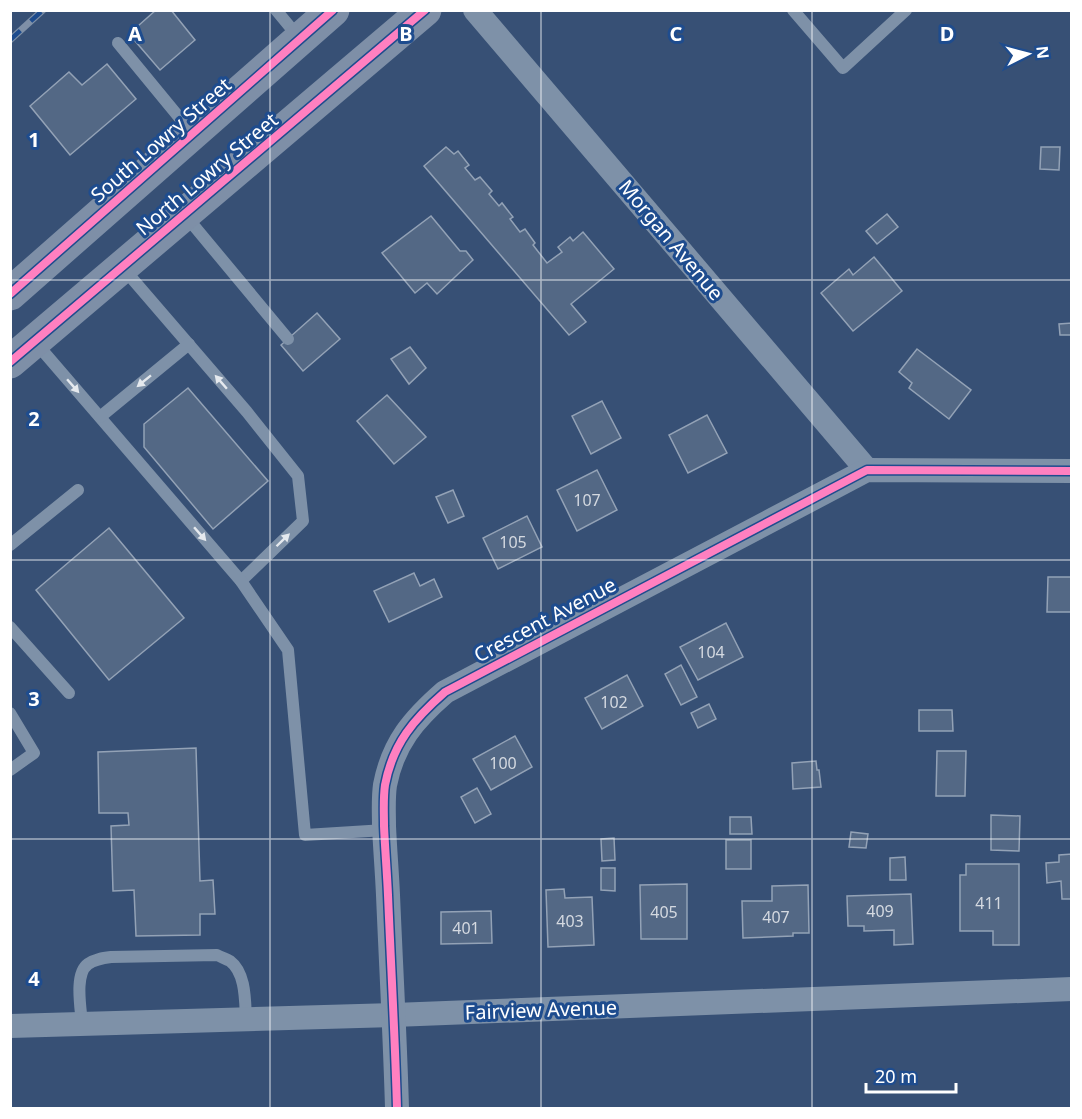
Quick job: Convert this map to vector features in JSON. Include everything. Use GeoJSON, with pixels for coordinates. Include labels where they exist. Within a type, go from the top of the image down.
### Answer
{"type":"FeatureCollection","features":[{"type":"Feature","properties":{"kind":"main road","name":"South Lowry Street"},"geometry":{"type":"LineString","coordinates":[[10,294],[333,10]]}},
{"type":"Feature","properties":{"kind":"main road","name":"North Lowry Street"},"geometry":{"type":"LineString","coordinates":[[23,352],[425,10]]}},
{"type":"Feature","properties":{"kind":"street","name":"Morgan Avenue"},"geometry":{"type":"LineString","coordinates":[[475,10],[867,470]]}},
{"type":"Feature","properties":{"kind":"street","name":"Crescent Avenue"},"geometry":{"type":"LineString","coordinates":[[397,1108],[384,830],[385,787],[399,746],[409,727],[422,711],[445,692],[867,470],[1071,471]]}},
{"type":"Feature","properties":{"kind":"street","name":"Fairview Avenue"},"geometry":{"type":"LineString","coordinates":[[10,1026],[394,1015],[1071,989]]}},
{"type":"Feature","properties":{"kind":"lane"},"geometry":{"type":"LineString","coordinates":[[276,10],[300,39]]}},
{"type":"Feature","properties":{"kind":"lane"},"geometry":{"type":"LineString","coordinates":[[794,10],[843,68],[906,10]]}},
{"type":"Feature","properties":{"kind":"lane"},"geometry":{"type":"LineString","coordinates":[[118,43],[193,134]]}},
{"type":"Feature","properties":{"kind":"lane"},"geometry":{"type":"LineString","coordinates":[[185,214],[288,339]]}},
{"type":"Feature","properties":{"kind":"lane"},"geometry":{"type":"LineString","coordinates":[[122,267],[247,412],[298,476],[303,521],[241,581]]}},
{"type":"Feature","properties":{"kind":"lane"},"geometry":{"type":"LineString","coordinates":[[100,417],[189,344]]}},
{"type":"Feature","properties":{"kind":"lane"},"geometry":{"type":"LineString","coordinates":[[23,352],[100,417],[241,581],[288,650],[305,835],[384,830]]}},
{"type":"Feature","properties":{"kind":"lane"},"geometry":{"type":"LineString","coordinates":[[10,546],[78,490]]}},
{"type":"Feature","properties":{"kind":"lane"},"geometry":{"type":"LineString","coordinates":[[10,627],[69,693]]}},
{"type":"Feature","properties":{"kind":"lane"},"geometry":{"type":"LineString","coordinates":[[10,713],[34,753],[10,770]]}},
{"type":"Feature","properties":{"kind":"lane"},"geometry":{"type":"LineString","coordinates":[[82,1024],[80,976],[86,965],[111,957],[217,955],[231,962],[239,973],[244,990],[246,1019]]}},
{"type":"Feature","properties":{"kind":"building"},"geometry":{"type":"Polygon","coordinates":[[[156,10],[171,10],[195,40],[160,70],[129,34],[156,10]]]}},
{"type":"Feature","properties":{"kind":"building"},"geometry":{"type":"Polygon","coordinates":[[[107,64],[136,99],[70,155],[30,106],[69,72],[82,85],[107,64]]]}},
{"type":"Feature","properties":{"kind":"building"},"geometry":{"type":"Polygon","coordinates":[[[446,147],[454,154],[458,151],[469,165],[465,168],[475,180],[480,177],[492,191],[489,194],[499,206],[502,203],[513,217],[510,219],[520,232],[525,229],[535,243],[533,245],[547,263],[562,252],[558,247],[570,237],[573,241],[583,232],[614,269],[571,304],[586,322],[569,335],[424,166],[446,147]]]}},
{"type":"Feature","properties":{"kind":"building"},"geometry":{"type":"Polygon","coordinates":[[[1041,147],[1060,147],[1059,170],[1040,169],[1041,147]]]}},
{"type":"Feature","properties":{"kind":"building"},"geometry":{"type":"Polygon","coordinates":[[[887,214],[898,227],[877,244],[866,231],[887,214]]]}},
{"type":"Feature","properties":{"kind":"building"},"geometry":{"type":"Polygon","coordinates":[[[431,216],[460,251],[466,251],[473,260],[437,294],[427,283],[415,293],[382,253],[431,216]]]}},
{"type":"Feature","properties":{"kind":"building"},"geometry":{"type":"Polygon","coordinates":[[[874,257],[902,291],[853,331],[821,293],[849,269],[853,275],[874,257]]]}},
{"type":"Feature","properties":{"kind":"building"},"geometry":{"type":"Polygon","coordinates":[[[317,313],[340,339],[303,371],[281,345],[317,313]]]}},
{"type":"Feature","properties":{"kind":"building"},"geometry":{"type":"Polygon","coordinates":[[[1072,323],[1072,335],[1060,335],[1059,324],[1072,323]]]}},
{"type":"Feature","properties":{"kind":"building"},"geometry":{"type":"Polygon","coordinates":[[[410,347],[426,368],[409,384],[391,359],[410,347]]]}},
{"type":"Feature","properties":{"kind":"building"},"geometry":{"type":"Polygon","coordinates":[[[917,349],[971,390],[949,419],[909,388],[912,383],[899,372],[917,349]]]}},
{"type":"Feature","properties":{"kind":"building"},"geometry":{"type":"Polygon","coordinates":[[[188,388],[268,481],[213,529],[144,447],[144,424],[188,388]]]}},
{"type":"Feature","properties":{"kind":"building"},"geometry":{"type":"Polygon","coordinates":[[[387,395],[426,437],[394,464],[357,421],[387,395]]]}},
{"type":"Feature","properties":{"kind":"building"},"geometry":{"type":"Polygon","coordinates":[[[602,401],[621,438],[591,454],[572,416],[602,401]]]}},
{"type":"Feature","properties":{"kind":"building"},"geometry":{"type":"Polygon","coordinates":[[[707,415],[727,453],[688,473],[669,435],[707,415]]]}},
{"type":"Feature","properties":{"kind":"building"},"geometry":{"type":"Polygon","coordinates":[[[597,470],[617,510],[577,531],[557,490],[597,470]]]}},
{"type":"Feature","properties":{"kind":"building"},"geometry":{"type":"Polygon","coordinates":[[[453,490],[464,516],[448,523],[436,497],[453,490]]]}},
{"type":"Feature","properties":{"kind":"building"},"geometry":{"type":"Polygon","coordinates":[[[527,516],[542,547],[498,569],[483,538],[527,516]]]}},
{"type":"Feature","properties":{"kind":"building"},"geometry":{"type":"Polygon","coordinates":[[[109,528],[184,618],[109,680],[36,590],[109,528]]]}},
{"type":"Feature","properties":{"kind":"building"},"geometry":{"type":"Polygon","coordinates":[[[414,573],[420,586],[434,579],[442,597],[389,622],[374,591],[414,573]]]}},
{"type":"Feature","properties":{"kind":"building"},"geometry":{"type":"Polygon","coordinates":[[[1048,577],[1072,577],[1072,612],[1047,612],[1048,577]]]}},
{"type":"Feature","properties":{"kind":"building"},"geometry":{"type":"Polygon","coordinates":[[[726,623],[743,657],[698,680],[680,647],[726,623]]]}},
{"type":"Feature","properties":{"kind":"building"},"geometry":{"type":"Polygon","coordinates":[[[681,665],[697,697],[681,705],[665,674],[681,665]]]}},
{"type":"Feature","properties":{"kind":"building"},"geometry":{"type":"Polygon","coordinates":[[[627,675],[643,706],[602,729],[585,698],[627,675]]]}},
{"type":"Feature","properties":{"kind":"building"},"geometry":{"type":"Polygon","coordinates":[[[709,704],[716,719],[698,728],[691,713],[709,704]]]}},
{"type":"Feature","properties":{"kind":"building"},"geometry":{"type":"Polygon","coordinates":[[[919,710],[952,710],[953,731],[919,731],[919,710]]]}},
{"type":"Feature","properties":{"kind":"building"},"geometry":{"type":"Polygon","coordinates":[[[515,736],[532,767],[491,790],[473,759],[515,736]]]}},
{"type":"Feature","properties":{"kind":"building"},"geometry":{"type":"Polygon","coordinates":[[[196,748],[200,881],[213,880],[215,914],[200,914],[200,935],[136,936],[134,890],[113,891],[111,826],[129,825],[128,813],[99,813],[98,752],[196,748]]]}},
{"type":"Feature","properties":{"kind":"building"},"geometry":{"type":"Polygon","coordinates":[[[937,751],[966,751],[965,796],[936,796],[937,751]]]}},
{"type":"Feature","properties":{"kind":"building"},"geometry":{"type":"Polygon","coordinates":[[[816,761],[821,787],[793,789],[792,763],[816,761]]]}},
{"type":"Feature","properties":{"kind":"building"},"geometry":{"type":"Polygon","coordinates":[[[477,788],[491,814],[475,823],[461,797],[477,788]]]}},
{"type":"Feature","properties":{"kind":"building"},"geometry":{"type":"Polygon","coordinates":[[[991,815],[1020,816],[1019,851],[991,850],[991,815]]]}},
{"type":"Feature","properties":{"kind":"building"},"geometry":{"type":"Polygon","coordinates":[[[730,817],[751,817],[752,834],[730,834],[730,817]]]}},
{"type":"Feature","properties":{"kind":"building"},"geometry":{"type":"Polygon","coordinates":[[[851,832],[868,834],[866,848],[849,847],[851,832]]]}},
{"type":"Feature","properties":{"kind":"building"},"geometry":{"type":"Polygon","coordinates":[[[614,838],[615,860],[602,861],[601,839],[614,838]]]}},
{"type":"Feature","properties":{"kind":"building"},"geometry":{"type":"Polygon","coordinates":[[[726,840],[751,840],[751,869],[726,869],[726,840]]]}},
{"type":"Feature","properties":{"kind":"building"},"geometry":{"type":"Polygon","coordinates":[[[1072,854],[1072,899],[1062,899],[1061,881],[1047,883],[1046,863],[1059,862],[1059,855],[1072,854]]]}},
{"type":"Feature","properties":{"kind":"building"},"geometry":{"type":"Polygon","coordinates":[[[905,857],[906,880],[890,880],[890,858],[905,857]]]}},
{"type":"Feature","properties":{"kind":"building"},"geometry":{"type":"Polygon","coordinates":[[[966,864],[1019,864],[1019,945],[993,945],[993,931],[960,931],[960,875],[966,875],[966,864]]]}},
{"type":"Feature","properties":{"kind":"building"},"geometry":{"type":"Polygon","coordinates":[[[601,868],[615,868],[615,891],[601,890],[601,868]]]}},
{"type":"Feature","properties":{"kind":"building"},"geometry":{"type":"Polygon","coordinates":[[[687,884],[687,939],[641,939],[640,885],[687,884]]]}},
{"type":"Feature","properties":{"kind":"building"},"geometry":{"type":"Polygon","coordinates":[[[808,885],[809,933],[743,938],[742,901],[772,901],[772,886],[808,885]]]}},
{"type":"Feature","properties":{"kind":"building"},"geometry":{"type":"Polygon","coordinates":[[[564,889],[565,898],[592,897],[594,945],[548,947],[546,890],[564,889]]]}},
{"type":"Feature","properties":{"kind":"building"},"geometry":{"type":"Polygon","coordinates":[[[911,894],[913,944],[894,945],[894,930],[864,931],[864,926],[848,926],[847,896],[911,894]]]}},
{"type":"Feature","properties":{"kind":"building"},"geometry":{"type":"Polygon","coordinates":[[[491,911],[492,943],[441,944],[441,912],[491,911]]]}},
{"type":"Feature","properties":{"kind":"railway"},"geometry":{"type":"LineString","coordinates":[[10,40],[43,10]]}},
{"type":"Feature","properties":{"kind":"cycle path"},"geometry":{"type":"LineString","coordinates":[[10,294],[333,10]]}},
{"type":"Feature","properties":{"kind":"cycle path"},"geometry":{"type":"LineString","coordinates":[[10,362],[425,10]]}},
{"type":"Feature","properties":{"kind":"cycle path"},"geometry":{"type":"LineString","coordinates":[[397,1108],[384,790],[399,744],[434,702],[445,692],[867,470],[1072,471]]}}]}
